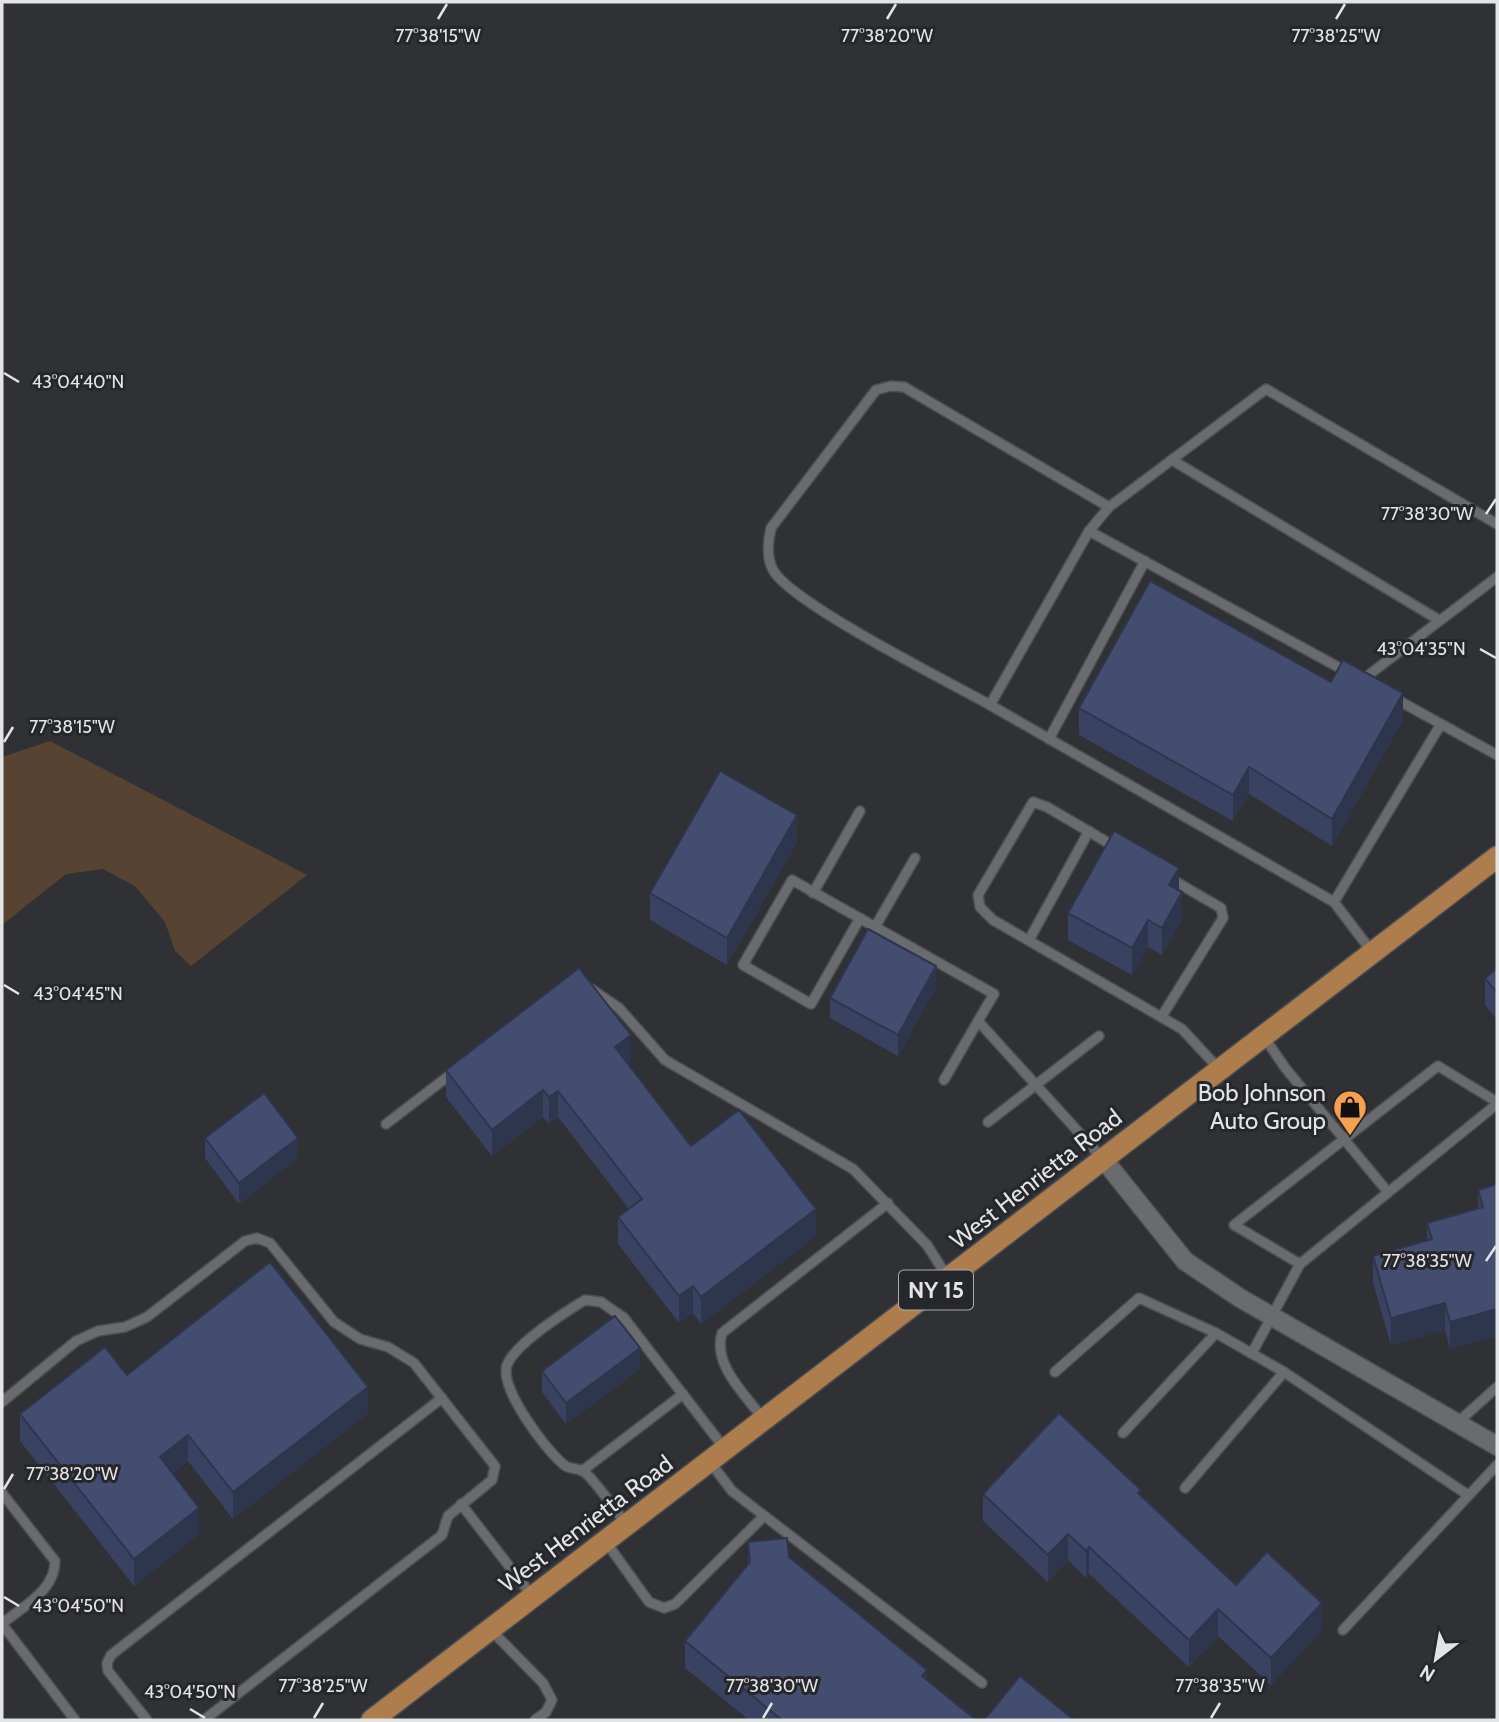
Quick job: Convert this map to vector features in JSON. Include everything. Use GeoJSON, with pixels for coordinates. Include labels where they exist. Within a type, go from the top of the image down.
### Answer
{"type":"FeatureCollection","features":[{"type":"Feature","properties":{"kind":"main road","name":"West Henrietta Road"},"geometry":{"type":"LineString","coordinates":[[372,1720],[1497,857]]}},
{"type":"Feature","properties":{"kind":"street"},"geometry":{"type":"LineString","coordinates":[[1104,1160],[1185,1261],[1271,1316],[1497,1446]]}},
{"type":"Feature","properties":{"kind":"lane"},"geometry":{"type":"LineString","coordinates":[[1109,507],[904,387],[891,386],[876,390],[771,528],[767,545],[772,568],[800,597],[1334,902],[1373,953]]}},
{"type":"Feature","properties":{"kind":"lane"},"geometry":{"type":"LineString","coordinates":[[990,705],[1089,531],[1109,507],[1266,389],[1497,524]]}},
{"type":"Feature","properties":{"kind":"lane"},"geometry":{"type":"LineString","coordinates":[[1172,460],[1439,620]]}},
{"type":"Feature","properties":{"kind":"lane"},"geometry":{"type":"LineString","coordinates":[[1089,531],[1374,687]]}},
{"type":"Feature","properties":{"kind":"lane"},"geometry":{"type":"LineString","coordinates":[[1049,739],[1145,561]]}},
{"type":"Feature","properties":{"kind":"lane"},"geometry":{"type":"LineString","coordinates":[[1362,680],[1497,577]]}},
{"type":"Feature","properties":{"kind":"lane"},"geometry":{"type":"LineString","coordinates":[[1385,693],[1497,755]]}},
{"type":"Feature","properties":{"kind":"lane"},"geometry":{"type":"LineString","coordinates":[[1334,902],[1441,724]]}},
{"type":"Feature","properties":{"kind":"lane"},"geometry":{"type":"LineString","coordinates":[[1125,852],[1047,807],[1033,802],[978,895],[980,907],[993,920],[1182,1029],[1220,1070]]}},
{"type":"Feature","properties":{"kind":"lane"},"geometry":{"type":"LineString","coordinates":[[813,892],[860,811]]}},
{"type":"Feature","properties":{"kind":"lane"},"geometry":{"type":"LineString","coordinates":[[1029,940],[1088,831]]}},
{"type":"Feature","properties":{"kind":"lane"},"geometry":{"type":"LineString","coordinates":[[875,927],[915,858]]}},
{"type":"Feature","properties":{"kind":"lane"},"geometry":{"type":"LineString","coordinates":[[1161,873],[1221,908],[1223,918],[1162,1016]]}},
{"type":"Feature","properties":{"kind":"lane"},"geometry":{"type":"LineString","coordinates":[[860,918],[811,1004],[743,965],[792,880],[860,918],[994,994],[944,1080]]}},
{"type":"Feature","properties":{"kind":"lane"},"geometry":{"type":"LineString","coordinates":[[584,985],[619,1007],[665,1060],[853,1169],[928,1245],[949,1279]]}},
{"type":"Feature","properties":{"kind":"lane"},"geometry":{"type":"LineString","coordinates":[[978,1021],[1104,1160]]}},
{"type":"Feature","properties":{"kind":"lane"},"geometry":{"type":"LineString","coordinates":[[988,1122],[1099,1036]]}},
{"type":"Feature","properties":{"kind":"lane"},"geometry":{"type":"LineString","coordinates":[[1264,1037],[1286,1069],[1387,1191]]}},
{"type":"Feature","properties":{"kind":"lane"},"geometry":{"type":"LineString","coordinates":[[386,1124],[460,1066]]}},
{"type":"Feature","properties":{"kind":"lane"},"geometry":{"type":"LineString","coordinates":[[1252,1353],[1300,1264],[1497,1103],[1438,1066],[1234,1225],[1300,1264]]}},
{"type":"Feature","properties":{"kind":"lane"},"geometry":{"type":"LineString","coordinates":[[765,1421],[723,1364],[718,1346],[722,1333],[888,1203]]}},
{"type":"Feature","properties":{"kind":"lane"},"geometry":{"type":"LineString","coordinates":[[2,1402],[76,1341],[98,1331],[125,1327],[147,1317],[245,1241],[257,1238],[270,1243],[334,1322],[360,1339],[388,1347],[414,1363],[495,1466],[492,1480],[448,1516],[442,1535],[204,1720]]}},
{"type":"Feature","properties":{"kind":"lane"},"geometry":{"type":"LineString","coordinates":[[1055,1372],[1139,1298],[1216,1333],[1284,1372],[1468,1495]]}},
{"type":"Feature","properties":{"kind":"lane"},"geometry":{"type":"LineString","coordinates":[[628,1525],[582,1471],[562,1464],[522,1412],[507,1386],[506,1367],[512,1356],[564,1313],[585,1300],[601,1302],[624,1318],[682,1394],[718,1456],[732,1491],[982,1683]]}},
{"type":"Feature","properties":{"kind":"lane"},"geometry":{"type":"LineString","coordinates":[[1123,1433],[1216,1333]]}},
{"type":"Feature","properties":{"kind":"lane"},"geometry":{"type":"LineString","coordinates":[[1185,1488],[1284,1372]]}},
{"type":"Feature","properties":{"kind":"lane"},"geometry":{"type":"LineString","coordinates":[[1457,1423],[1497,1387]]}},
{"type":"Feature","properties":{"kind":"lane"},"geometry":{"type":"LineString","coordinates":[[582,1471],[682,1394]]}},
{"type":"Feature","properties":{"kind":"lane"},"geometry":{"type":"LineString","coordinates":[[147,1720],[108,1671],[107,1663],[111,1655],[442,1398]]}},
{"type":"Feature","properties":{"kind":"lane"},"geometry":{"type":"LineString","coordinates":[[1343,1630],[1497,1465]]}},
{"type":"Feature","properties":{"kind":"lane"},"geometry":{"type":"LineString","coordinates":[[2,1493],[55,1561],[55,1573],[50,1585],[2,1624],[75,1720]]}},
{"type":"Feature","properties":{"kind":"lane"},"geometry":{"type":"LineString","coordinates":[[461,1504],[533,1598]]}},
{"type":"Feature","properties":{"kind":"lane"},"geometry":{"type":"LineString","coordinates":[[606,1542],[649,1602],[664,1608],[675,1604],[764,1516]]}},
{"type":"Feature","properties":{"kind":"lane"},"geometry":{"type":"LineString","coordinates":[[491,1630],[543,1683],[552,1700],[550,1716],[535,1720]]}},
{"type":"Feature","properties":{"kind":"shaded area"},"geometry":{"type":"Polygon","coordinates":[[[50,741],[307,875],[191,966],[175,951],[165,922],[135,886],[103,869],[66,874],[2,925],[2,757],[50,741]]]}},
{"type":"Feature","properties":{"kind":"building"},"geometry":{"type":"Polygon","coordinates":[[[1150,581],[1331,682],[1343,660],[1403,693],[1332,819],[1249,767],[1233,795],[1079,708],[1150,581]]]}},
{"type":"Feature","properties":{"kind":"building"},"geometry":{"type":"Polygon","coordinates":[[[720,771],[797,815],[727,938],[650,893],[720,771]]]}},
{"type":"Feature","properties":{"kind":"building"},"geometry":{"type":"Polygon","coordinates":[[[1114,831],[1179,868],[1169,885],[1182,892],[1162,928],[1148,920],[1132,948],[1068,913],[1114,831]]]}},
{"type":"Feature","properties":{"kind":"building"},"geometry":{"type":"Polygon","coordinates":[[[868,929],[936,966],[898,1035],[830,998],[868,929]]]}},
{"type":"Feature","properties":{"kind":"building"},"geometry":{"type":"Polygon","coordinates":[[[579,968],[631,1035],[615,1047],[691,1146],[739,1110],[816,1209],[701,1297],[693,1286],[679,1296],[618,1217],[642,1199],[558,1091],[549,1097],[543,1090],[492,1130],[446,1070],[579,968]]]}},
{"type":"Feature","properties":{"kind":"building"},"geometry":{"type":"Polygon","coordinates":[[[1497,969],[1497,993],[1485,978],[1497,969]]]}},
{"type":"Feature","properties":{"kind":"building"},"geometry":{"type":"Polygon","coordinates":[[[264,1093],[298,1138],[239,1183],[205,1138],[264,1093]]]}},
{"type":"Feature","properties":{"kind":"building"},"geometry":{"type":"Polygon","coordinates":[[[1497,1184],[1497,1309],[1450,1322],[1445,1303],[1391,1318],[1373,1256],[1432,1239],[1427,1223],[1483,1207],[1478,1190],[1497,1184]]]}},
{"type":"Feature","properties":{"kind":"building"},"geometry":{"type":"Polygon","coordinates":[[[270,1262],[368,1387],[233,1492],[188,1435],[160,1457],[199,1508],[134,1559],[20,1414],[105,1347],[127,1375],[270,1262]]]}},
{"type":"Feature","properties":{"kind":"building"},"geometry":{"type":"Polygon","coordinates":[[[615,1316],[640,1348],[566,1403],[542,1371],[615,1316]]]}},
{"type":"Feature","properties":{"kind":"building"},"geometry":{"type":"Polygon","coordinates":[[[1059,1413],[1141,1490],[1138,1493],[1236,1585],[1267,1552],[1322,1603],[1271,1658],[1218,1609],[1189,1640],[1089,1547],[1086,1551],[1068,1534],[1048,1555],[983,1494],[1059,1413]]]}},
{"type":"Feature","properties":{"kind":"building"},"geometry":{"type":"Polygon","coordinates":[[[787,1538],[789,1557],[927,1670],[922,1676],[976,1720],[782,1720],[685,1641],[750,1562],[748,1542],[787,1538]]]}},
{"type":"Feature","properties":{"kind":"building"},"geometry":{"type":"Polygon","coordinates":[[[1020,1676],[1074,1720],[984,1720],[1020,1676]]]}},
{"type":"Feature","properties":{"kind":"place","name":"Bob Johnson Auto Group"},"geometry":{"type":"Point","coordinates":[1350,1137]}}]}
